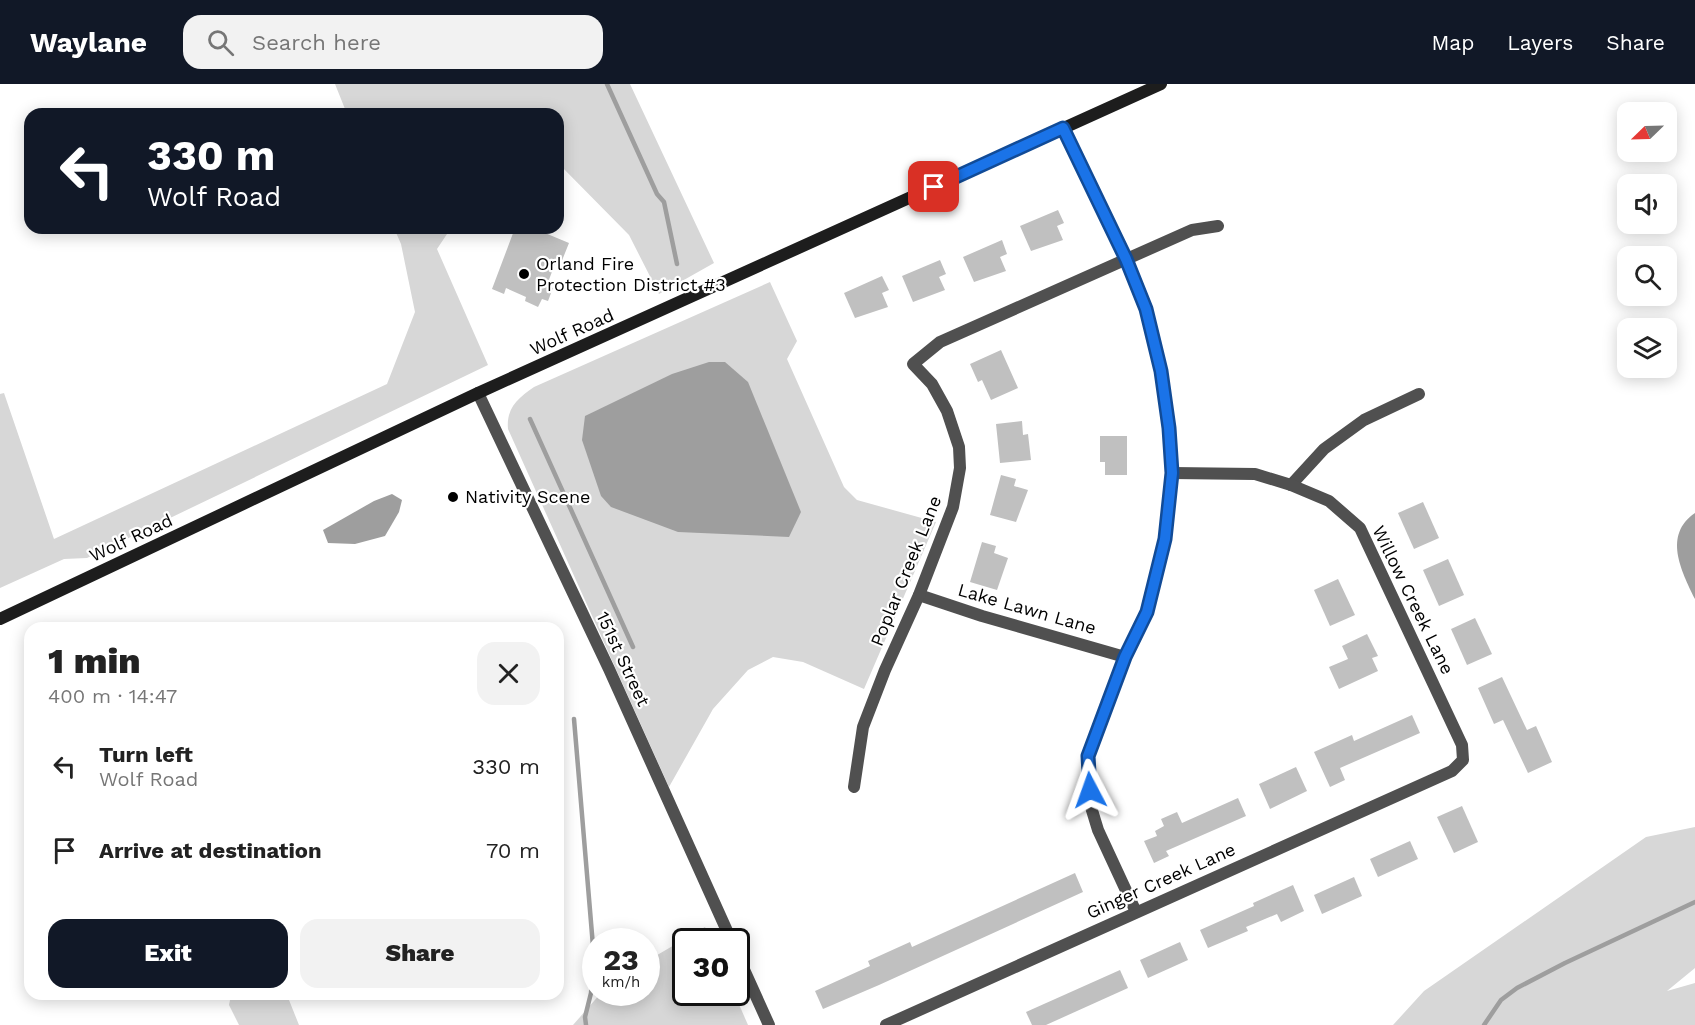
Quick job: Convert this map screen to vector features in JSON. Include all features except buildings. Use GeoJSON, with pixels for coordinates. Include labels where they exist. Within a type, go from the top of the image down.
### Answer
{"type":"FeatureCollection","features":[{"type":"Feature","properties":{"kind":"main road","name":"Wolf Road"},"geometry":{"type":"LineString","coordinates":[[0,619],[478,393],[1161,84]]}},
{"type":"Feature","properties":{"kind":"street"},"geometry":{"type":"LineString","coordinates":[[1063,128],[1126,259],[1146,309],[1161,371],[1169,428],[1172,473],[1165,539],[1147,612],[1125,657],[1088,756],[1091,807],[1098,830],[1136,912]]}},
{"type":"Feature","properties":{"kind":"street"},"geometry":{"type":"LineString","coordinates":[[1126,259],[1192,230],[1218,226]]}},
{"type":"Feature","properties":{"kind":"street","name":"Poplar Creek Lane"},"geometry":{"type":"LineString","coordinates":[[854,787],[863,727],[885,670],[919,595],[952,507],[960,468],[959,447],[947,411],[932,384],[913,364],[940,342],[1126,259]]}},
{"type":"Feature","properties":{"kind":"street","name":"151st Street"},"geometry":{"type":"LineString","coordinates":[[478,393],[609,669],[726,928]]}},
{"type":"Feature","properties":{"kind":"street"},"geometry":{"type":"LineString","coordinates":[[1291,484],[1324,449],[1364,420],[1419,394]]}},
{"type":"Feature","properties":{"kind":"street","name":"Willow Creek Lane"},"geometry":{"type":"LineString","coordinates":[[1172,473],[1255,474],[1291,484],[1329,501],[1360,528],[1462,745],[1463,760],[1452,771]]}},
{"type":"Feature","properties":{"kind":"street","name":"Lake Lawn Lane"},"geometry":{"type":"LineString","coordinates":[[919,595],[982,616],[1125,657]]}},
{"type":"Feature","properties":{"kind":"street","name":"Ginger Creek Lane"},"geometry":{"type":"LineString","coordinates":[[885,1025],[1452,771]]}},
{"type":"Feature","properties":{"kind":"street"},"geometry":{"type":"LineString","coordinates":[[750,983],[769,1025]]}},
{"type":"Feature","properties":{"kind":"shaded area"},"geometry":{"type":"Polygon","coordinates":[[[335,84],[630,84],[714,263],[659,294],[629,235],[564,169],[564,108],[345,108],[335,84]]]}},
{"type":"Feature","properties":{"kind":"shaded area"},"geometry":{"type":"Polygon","coordinates":[[[397,234],[447,234],[437,249],[488,365],[87,558],[64,559],[0,588],[0,394],[4,393],[54,539],[387,384],[415,312],[401,244],[397,234]]]}},
{"type":"Feature","properties":{"kind":"shaded area"},"geometry":{"type":"Polygon","coordinates":[[[770,282],[797,341],[787,359],[844,487],[857,500],[936,522],[864,689],[803,662],[773,657],[748,670],[713,709],[669,787],[508,429],[509,415],[514,404],[534,387],[770,282]]]}},
{"type":"Feature","properties":{"kind":"shaded area"},"geometry":{"type":"Polygon","coordinates":[[[709,362],[725,362],[748,382],[801,512],[789,537],[678,532],[611,507],[601,496],[582,440],[585,416],[672,374],[709,362]]]}},
{"type":"Feature","properties":{"kind":"shaded area"},"geometry":{"type":"Polygon","coordinates":[[[392,494],[402,500],[399,512],[385,536],[355,544],[328,543],[323,530],[374,501],[392,494]]]}},
{"type":"Feature","properties":{"kind":"shaded area"},"geometry":{"type":"Polygon","coordinates":[[[1695,513],[1695,599],[1680,565],[1677,542],[1685,522],[1695,513]]]}},
{"type":"Feature","properties":{"kind":"shaded area"},"geometry":{"type":"Polygon","coordinates":[[[1695,827],[1695,968],[1667,991],[1695,983],[1695,1025],[1393,1025],[1424,991],[1646,837],[1695,827]]]}},
{"type":"Feature","properties":{"kind":"shaded area"},"geometry":{"type":"Polygon","coordinates":[[[672,946],[672,1006],[740,1006],[748,1025],[573,1025],[590,1006],[660,1006],[660,953],[672,946]]]}},
{"type":"Feature","properties":{"kind":"shaded area"},"geometry":{"type":"Polygon","coordinates":[[[230,1000],[289,1000],[299,1025],[239,1025],[229,1005],[230,1000]]]}},
{"type":"Feature","properties":{"kind":"waterway"},"geometry":{"type":"LineString","coordinates":[[607,84],[657,194],[664,202],[677,264]]}},
{"type":"Feature","properties":{"kind":"waterway"},"geometry":{"type":"LineString","coordinates":[[530,419],[633,647]]}},
{"type":"Feature","properties":{"kind":"waterway"},"geometry":{"type":"LineString","coordinates":[[574,719],[594,958],[591,993],[585,1017],[586,1025]]}},
{"type":"Feature","properties":{"kind":"waterway"},"geometry":{"type":"LineString","coordinates":[[1484,1025],[1501,1000],[1517,988],[1695,902]]}},
{"type":"Feature","properties":{"kind":"place","name":"Orland Fire Protection District #3"},"geometry":{"type":"Point","coordinates":[524,274]}},
{"type":"Feature","properties":{"kind":"place","name":"Nativity Scene"},"geometry":{"type":"Point","coordinates":[453,497]}},
{"type":"Feature","properties":{"kind":"route"},"geometry":{"type":"LineString","coordinates":[[934,187],[1063,128],[1126,259],[1146,309],[1161,371],[1169,428],[1172,473],[1165,539],[1147,612],[1125,657],[1088,756],[1090,790]]}}]}
